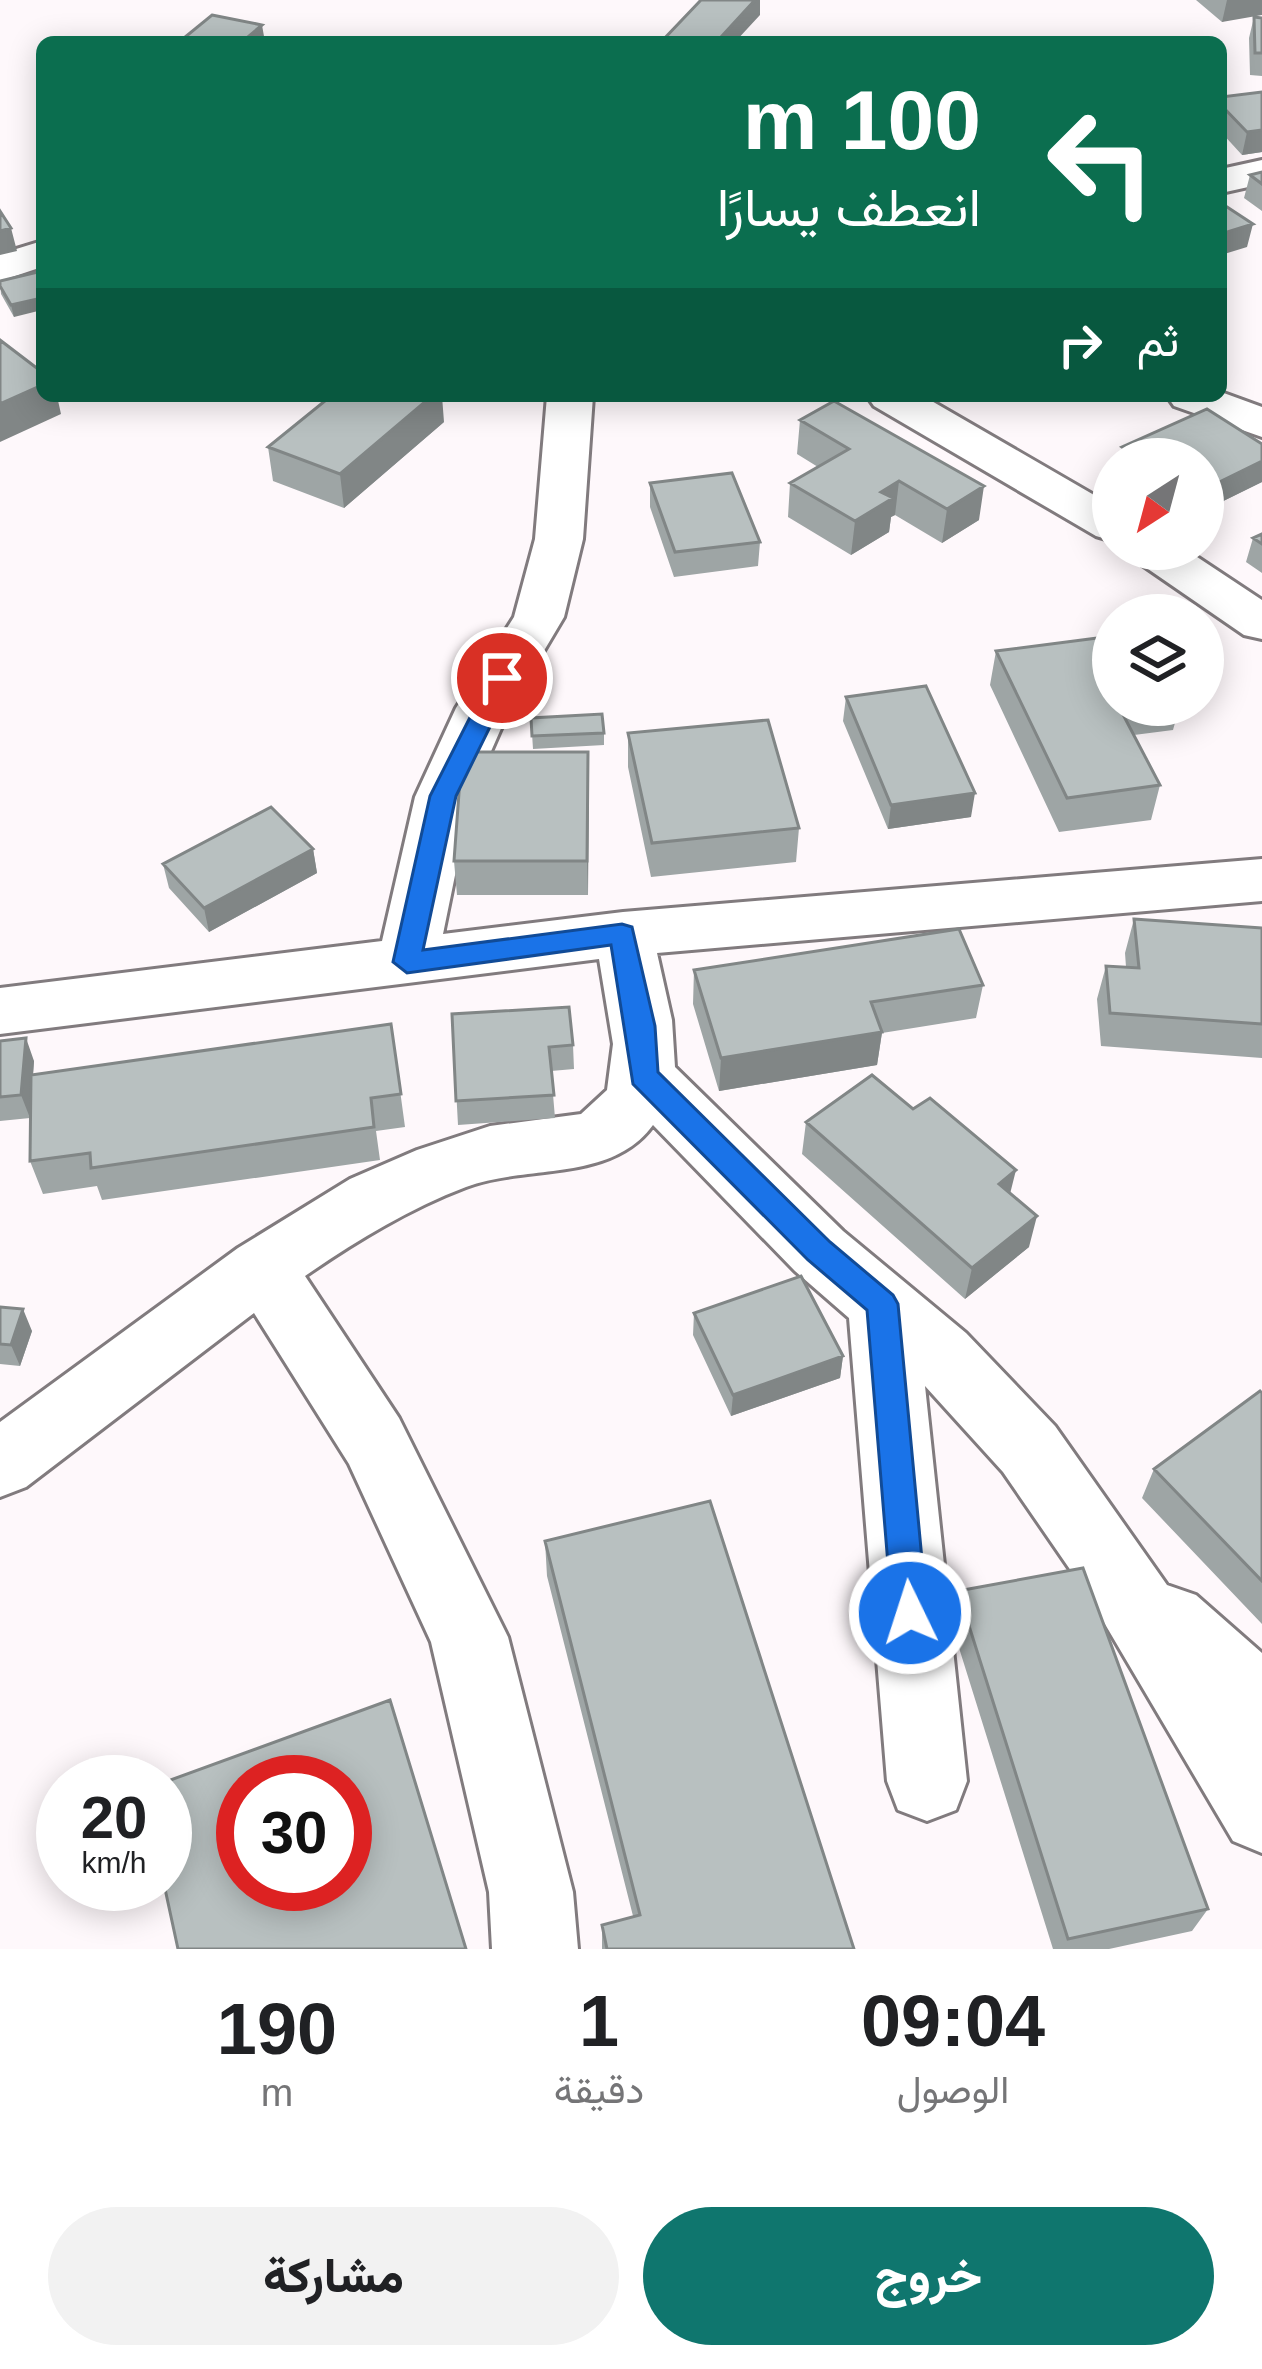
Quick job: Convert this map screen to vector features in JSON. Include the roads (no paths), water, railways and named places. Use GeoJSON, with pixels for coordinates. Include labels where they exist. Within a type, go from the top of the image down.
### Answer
{"type":"FeatureCollection","features":[{"type":"Feature","properties":{"kind":"street"},"geometry":{"type":"LineString","coordinates":[[1227,181],[1262,172]]}},
{"type":"Feature","properties":{"kind":"street"},"geometry":{"type":"LineString","coordinates":[[0,268],[36,255]]}},
{"type":"Feature","properties":{"kind":"street"},"geometry":{"type":"LineString","coordinates":[[407,962],[443,796],[483,708],[538,617],[559,539],[570,402]]}},
{"type":"Feature","properties":{"kind":"street"},"geometry":{"type":"LineString","coordinates":[[900,402],[1092,514]]}},
{"type":"Feature","properties":{"kind":"street"},"geometry":{"type":"LineString","coordinates":[[1207,402],[1262,422]]}},
{"type":"Feature","properties":{"kind":"street"},"geometry":{"type":"LineString","coordinates":[[1183,570],[1262,623]]}},
{"type":"Feature","properties":{"kind":"street"},"geometry":{"type":"LineString","coordinates":[[0,1011],[622,934],[1262,880]]}},
{"type":"Feature","properties":{"kind":"street"},"geometry":{"type":"LineString","coordinates":[[0,1464],[262,1268],[369,1200],[440,1169],[520,1145],[583,1144],[623,1115],[634,1103],[644,1076],[641,1026],[622,934]]}},
{"type":"Feature","properties":{"kind":"street"},"geometry":{"type":"LineString","coordinates":[[644,1076],[819,1251],[941,1355],[1030,1449],[1115,1572],[1262,1812]]}},
{"type":"Feature","properties":{"kind":"street"},"geometry":{"type":"LineString","coordinates":[[262,1268],[374,1441],[470,1637],[531,1892],[535,1949]]}},
{"type":"Feature","properties":{"kind":"street"},"geometry":{"type":"LineString","coordinates":[[882,1304],[927,1781]]}},
{"type":"Feature","properties":{"kind":"street"},"geometry":{"type":"LineString","coordinates":[[1115,1572],[1262,1706]]}}]}
